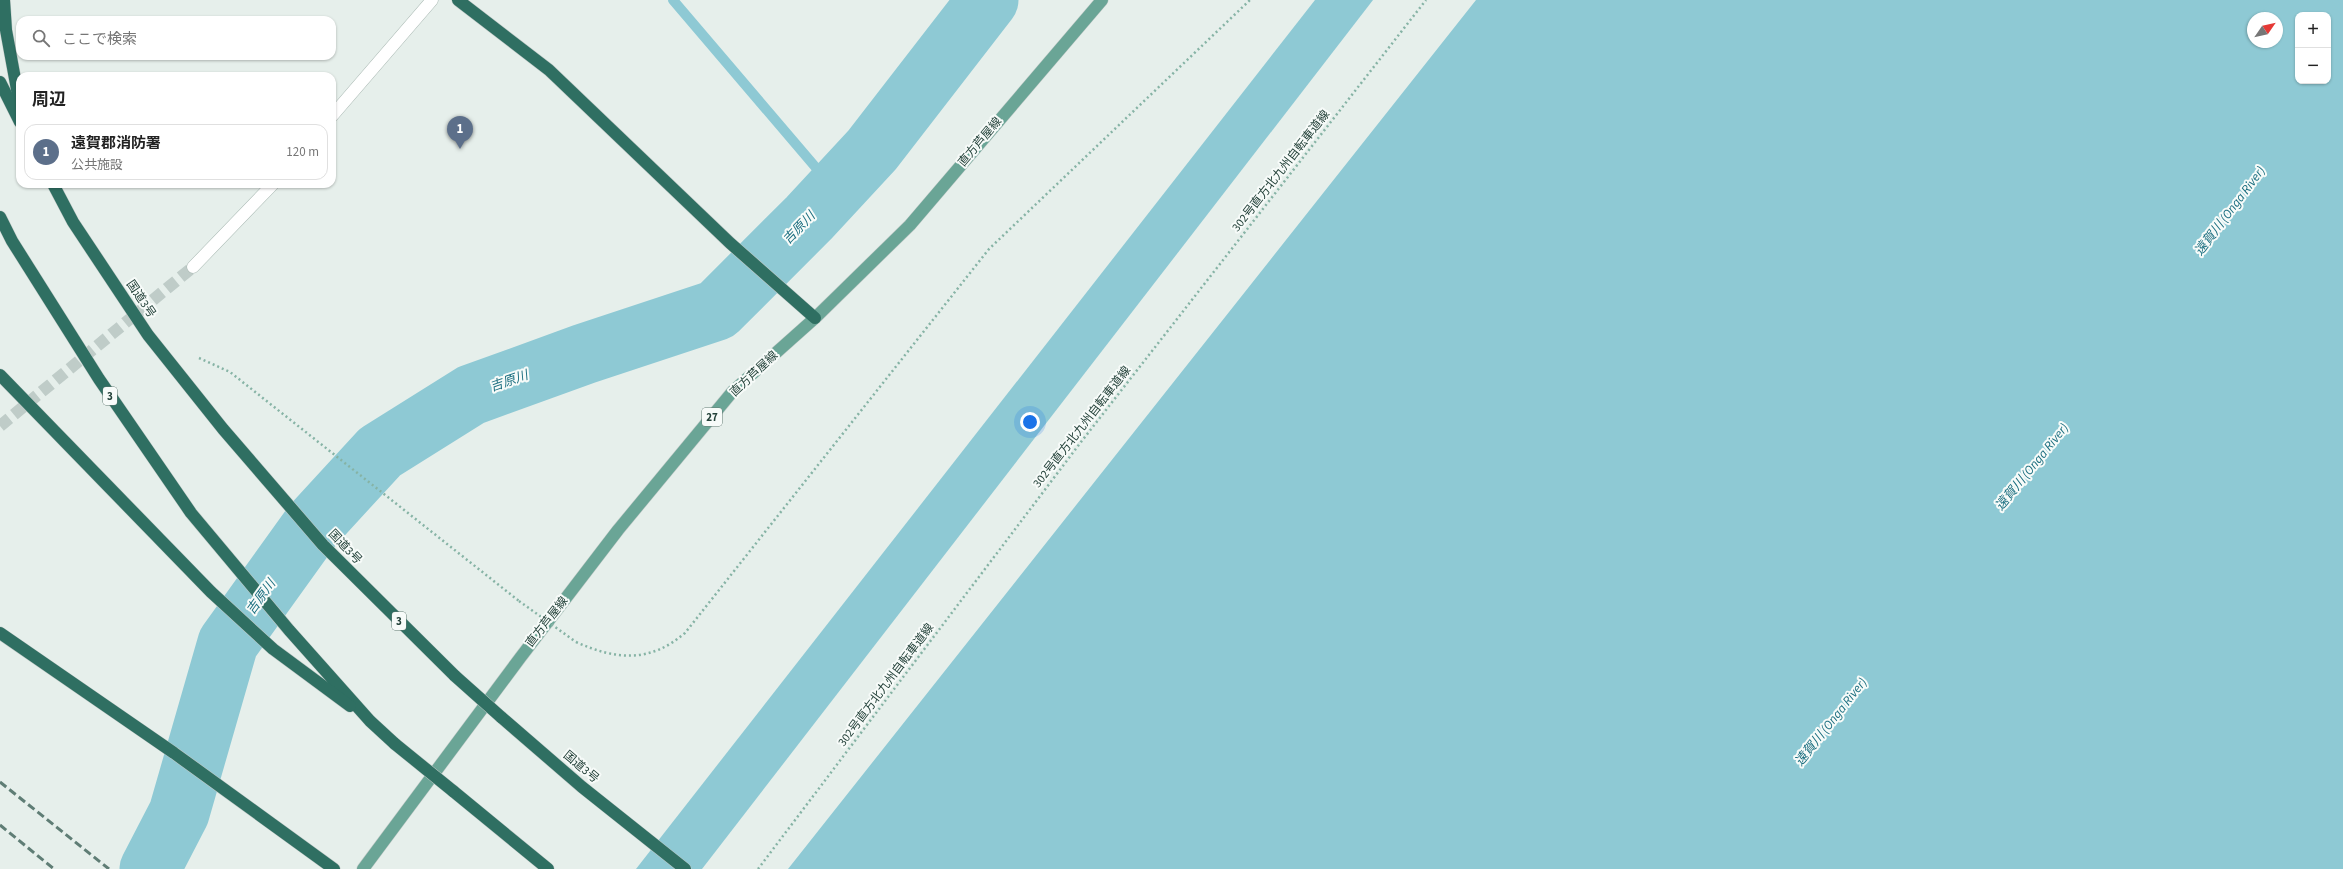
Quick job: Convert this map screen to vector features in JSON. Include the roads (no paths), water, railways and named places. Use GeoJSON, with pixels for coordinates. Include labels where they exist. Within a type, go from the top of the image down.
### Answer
{"type":"FeatureCollection","features":[{"type":"Feature","properties":{"kind":"highway"},"geometry":{"type":"LineString","coordinates":[[4,0],[6,30],[16,84]]}},
{"type":"Feature","properties":{"kind":"highway"},"geometry":{"type":"LineString","coordinates":[[458,0],[549,70],[730,243],[815,318]]}},
{"type":"Feature","properties":{"kind":"highway"},"geometry":{"type":"LineString","coordinates":[[0,82],[16,114]]}},
{"type":"Feature","properties":{"kind":"highway","name":"国道3号"},"geometry":{"type":"LineString","coordinates":[[55,188],[73,222],[148,335],[223,429],[289,506],[344,566],[455,676],[501,717],[582,787],[685,869]]}},
{"type":"Feature","properties":{"kind":"highway","name":"3"},"geometry":{"type":"LineString","coordinates":[[0,217],[12,241],[99,380],[191,513],[289,630],[370,721],[395,744],[548,869]]}},
{"type":"Feature","properties":{"kind":"highway"},"geometry":{"type":"LineString","coordinates":[[0,375],[211,592],[273,649],[370,721]]}},
{"type":"Feature","properties":{"kind":"highway"},"geometry":{"type":"LineString","coordinates":[[0,633],[174,753],[334,869]]}},
{"type":"Feature","properties":{"kind":"main road","name":"直方芦屋線"},"geometry":{"type":"LineString","coordinates":[[363,869],[520,658],[623,524],[733,391],[815,318],[910,225],[1102,0]]}},
{"type":"Feature","properties":{"kind":"street"},"geometry":{"type":"LineString","coordinates":[[336,111],[432,0]]}},
{"type":"Feature","properties":{"kind":"street"},"geometry":{"type":"LineString","coordinates":[[192,267],[269,188]]}},
{"type":"Feature","properties":{"kind":"water"},"geometry":{"type":"Polygon","coordinates":[[[1315,0],[1373,0],[702,869],[636,869],[1315,0]]]}},
{"type":"Feature","properties":{"kind":"water","name":"遠賀川 (Onga River)"},"geometry":{"type":"Polygon","coordinates":[[[1476,0],[2343,0],[2343,869],[788,869],[1476,0]]]}},
{"type":"Feature","properties":{"kind":"waterway"},"geometry":{"type":"LineString","coordinates":[[673,0],[835,190]]}},
{"type":"Feature","properties":{"kind":"waterway","name":"吉原川"},"geometry":{"type":"LineString","coordinates":[[150,869],[179,813],[228,643],[312,526],[380,452],[471,395],[584,354],[717,310],[809,218],[872,150],[988,0]]}},
{"type":"Feature","properties":{"kind":"tunnel"},"geometry":{"type":"LineString","coordinates":[[0,426],[193,267]]}},
{"type":"Feature","properties":{"kind":"railway"},"geometry":{"type":"LineString","coordinates":[[0,782],[109,869]]}},
{"type":"Feature","properties":{"kind":"railway"},"geometry":{"type":"LineString","coordinates":[[0,825],[54,869]]}},
{"type":"Feature","properties":{"kind":"place","name":"遠賀郡消防署"},"geometry":{"type":"Point","coordinates":[460,149]}}]}
